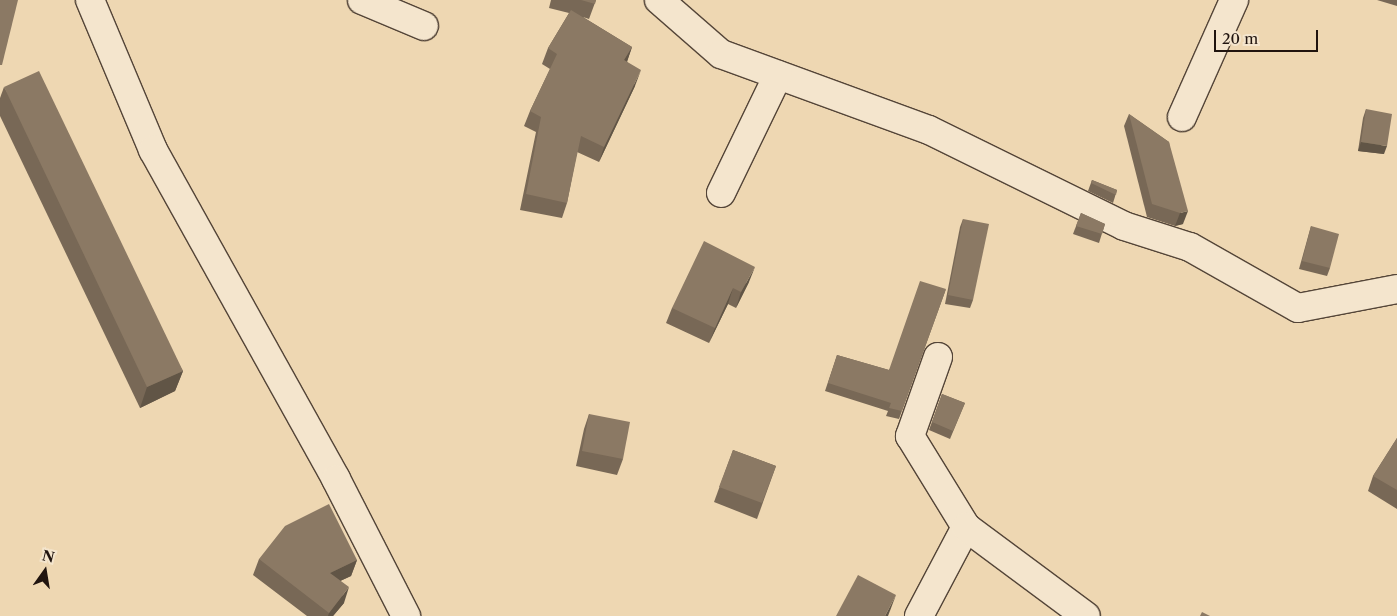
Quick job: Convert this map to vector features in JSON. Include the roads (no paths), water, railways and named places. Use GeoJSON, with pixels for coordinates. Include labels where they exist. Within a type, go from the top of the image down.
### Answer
{"type":"FeatureCollection","features":[{"type":"Feature","properties":{"kind":"street"},"geometry":{"type":"LineString","coordinates":[[90,0],[153,150],[336,478],[406,616]]}},
{"type":"Feature","properties":{"kind":"street"},"geometry":{"type":"LineString","coordinates":[[362,0],[424,26]]}},
{"type":"Feature","properties":{"kind":"street"},"geometry":{"type":"LineString","coordinates":[[659,0],[721,54],[929,130],[1124,226],[1190,247],[1298,308],[1397,289]]}},
{"type":"Feature","properties":{"kind":"street"},"geometry":{"type":"LineString","coordinates":[[1182,117],[1234,0]]}},
{"type":"Feature","properties":{"kind":"street"},"geometry":{"type":"LineString","coordinates":[[721,193],[778,75]]}},
{"type":"Feature","properties":{"kind":"street"},"geometry":{"type":"LineString","coordinates":[[938,357],[910,436],[966,527],[1086,616]]}},
{"type":"Feature","properties":{"kind":"street"},"geometry":{"type":"LineString","coordinates":[[919,616],[966,527]]}}]}
